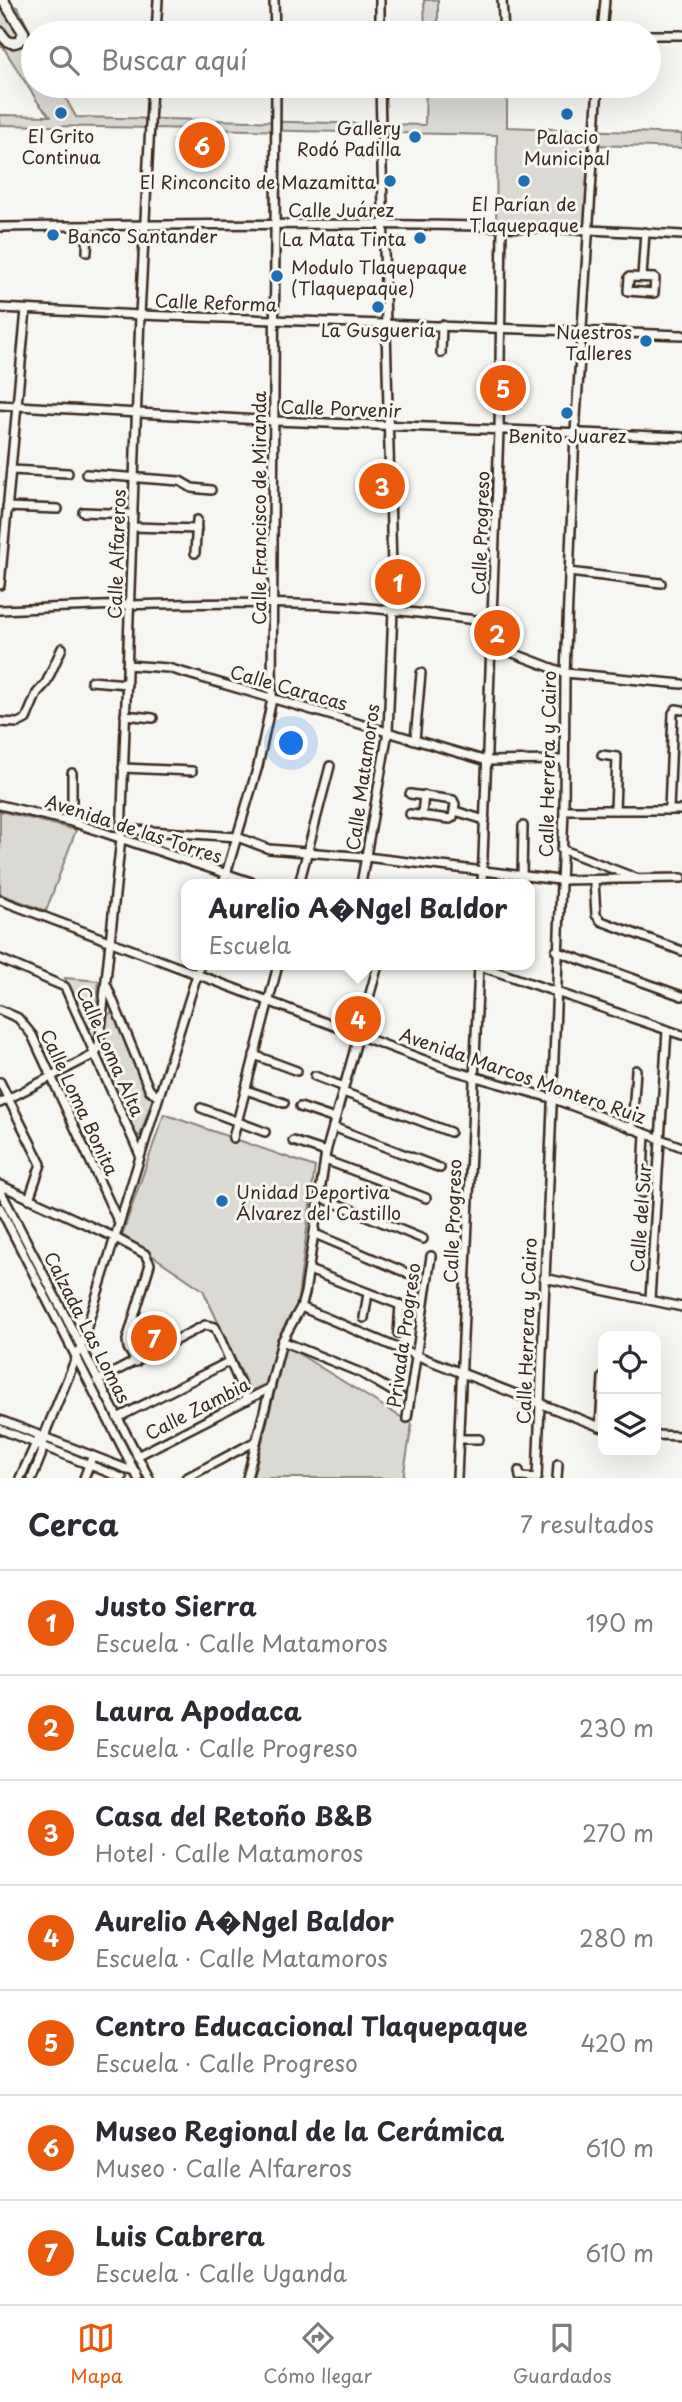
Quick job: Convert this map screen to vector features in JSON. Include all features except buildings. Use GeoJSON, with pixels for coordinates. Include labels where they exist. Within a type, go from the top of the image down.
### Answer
{"type":"FeatureCollection","features":[{"type":"Feature","properties":{"kind":"main road"},"geometry":{"type":"LineString","coordinates":[[3,0],[21,26]]}},
{"type":"Feature","properties":{"kind":"main road"},"geometry":{"type":"LineString","coordinates":[[12,0],[14,16]]}},
{"type":"Feature","properties":{"kind":"main road"},"geometry":{"type":"LineString","coordinates":[[0,32],[9,42],[16,43],[21,39]]}},
{"type":"Feature","properties":{"kind":"street"},"geometry":{"type":"LineString","coordinates":[[157,21],[158,0]]}},
{"type":"Feature","properties":{"kind":"street"},"geometry":{"type":"LineString","coordinates":[[274,0],[275,21]]}},
{"type":"Feature","properties":{"kind":"street"},"geometry":{"type":"LineString","coordinates":[[380,0],[380,21]]}},
{"type":"Feature","properties":{"kind":"street"},"geometry":{"type":"LineString","coordinates":[[502,0],[503,21]]}},
{"type":"Feature","properties":{"kind":"street"},"geometry":{"type":"LineString","coordinates":[[603,21],[605,0]]}},
{"type":"Feature","properties":{"kind":"street"},"geometry":{"type":"LineString","coordinates":[[661,35],[682,34]]}},
{"type":"Feature","properties":{"kind":"street","name":"Calle Alfareros"},"geometry":{"type":"LineString","coordinates":[[95,1054],[99,1046],[121,838],[136,412],[151,98]]}},
{"type":"Feature","properties":{"kind":"street","name":"Calle Francisco de Miranda"},"geometry":{"type":"LineString","coordinates":[[224,879],[258,766],[272,699],[276,98]]}},
{"type":"Feature","properties":{"kind":"street","name":"Calle Matamoros"},"geometry":{"type":"LineString","coordinates":[[362,879],[388,732],[393,610],[380,98]]}},
{"type":"Feature","properties":{"kind":"street","name":"Calle Herrera y Cairo"},"geometry":{"type":"LineString","coordinates":[[537,1478],[554,991],[564,810],[565,673],[575,433],[597,98]]}},
{"type":"Feature","properties":{"kind":"street","name":"Calle Juárez"},"geometry":{"type":"LineString","coordinates":[[0,227],[384,224],[588,229],[682,235]]}},
{"type":"Feature","properties":{"kind":"street"},"geometry":{"type":"LineString","coordinates":[[87,252],[88,226]]}},
{"type":"Feature","properties":{"kind":"street","name":"Calle Progreso"},"geometry":{"type":"LineString","coordinates":[[482,879],[499,430],[502,226]]}},
{"type":"Feature","properties":{"kind":"street"},"geometry":{"type":"LineString","coordinates":[[642,277],[645,232]]}},
{"type":"Feature","properties":{"kind":"street","name":"Calle Reforma"},"geometry":{"type":"LineString","coordinates":[[0,308],[682,335]]}},
{"type":"Feature","properties":{"kind":"street"},"geometry":{"type":"LineString","coordinates":[[0,585],[26,310]]}},
{"type":"Feature","properties":{"kind":"street"},"geometry":{"type":"LineString","coordinates":[[441,353],[442,325]]}},
{"type":"Feature","properties":{"kind":"street","name":"Calle Porvenir"},"geometry":{"type":"LineString","coordinates":[[0,405],[275,421],[682,437]]}},
{"type":"Feature","properties":{"kind":"street"},"geometry":{"type":"LineString","coordinates":[[11,470],[68,473]]}},
{"type":"Feature","properties":{"kind":"street"},"geometry":{"type":"LineString","coordinates":[[86,474],[180,481],[192,488],[211,490]]}},
{"type":"Feature","properties":{"kind":"street"},"geometry":{"type":"LineString","coordinates":[[7,507],[58,509]]}},
{"type":"Feature","properties":{"kind":"street"},"geometry":{"type":"LineString","coordinates":[[83,512],[133,514]]}},
{"type":"Feature","properties":{"kind":"street"},"geometry":{"type":"LineString","coordinates":[[195,553],[197,520]]}},
{"type":"Feature","properties":{"kind":"street"},"geometry":{"type":"LineString","coordinates":[[133,527],[197,529]]}},
{"type":"Feature","properties":{"kind":"street"},"geometry":{"type":"LineString","coordinates":[[569,572],[661,583]]}},
{"type":"Feature","properties":{"kind":"street"},"geometry":{"type":"LineString","coordinates":[[0,610],[130,604],[273,604],[393,610],[492,622]]}},
{"type":"Feature","properties":{"kind":"street"},"geometry":{"type":"LineString","coordinates":[[492,645],[565,673],[682,684]]}},
{"type":"Feature","properties":{"kind":"street"},"geometry":{"type":"LineString","coordinates":[[0,722],[18,723],[26,719],[37,693],[47,683],[62,648]]}},
{"type":"Feature","properties":{"kind":"street","name":"Calle Caracas"},"geometry":{"type":"LineString","coordinates":[[127,665],[168,668],[487,761],[564,760]]}},
{"type":"Feature","properties":{"kind":"street"},"geometry":{"type":"LineString","coordinates":[[415,740],[421,673]]}},
{"type":"Feature","properties":{"kind":"street"},"geometry":{"type":"LineString","coordinates":[[91,681],[127,684]]}},
{"type":"Feature","properties":{"kind":"street"},"geometry":{"type":"LineString","coordinates":[[669,810],[673,712],[682,710]]}},
{"type":"Feature","properties":{"kind":"street"},"geometry":{"type":"LineString","coordinates":[[125,715],[153,718]]}},
{"type":"Feature","properties":{"kind":"street"},"geometry":{"type":"LineString","coordinates":[[603,755],[617,757],[615,810]]}},
{"type":"Feature","properties":{"kind":"street"},"geometry":{"type":"LineString","coordinates":[[300,879],[330,766]]}},
{"type":"Feature","properties":{"kind":"street"},"geometry":{"type":"LineString","coordinates":[[123,768],[192,771]]}},
{"type":"Feature","properties":{"kind":"street"},"geometry":{"type":"LineString","coordinates":[[72,773],[72,822]]}},
{"type":"Feature","properties":{"kind":"street"},"geometry":{"type":"LineString","coordinates":[[410,794],[454,801],[455,811],[450,819],[410,814]]}},
{"type":"Feature","properties":{"kind":"street"},"geometry":{"type":"LineString","coordinates":[[422,814],[424,795]]}},
{"type":"Feature","properties":{"kind":"street","name":"Avenida de las Torres"},"geometry":{"type":"LineString","coordinates":[[0,805],[72,822],[242,879]]}},
{"type":"Feature","properties":{"kind":"street"},"geometry":{"type":"LineString","coordinates":[[564,810],[682,810]]}},
{"type":"Feature","properties":{"kind":"street"},"geometry":{"type":"LineString","coordinates":[[455,811],[485,820]]}},
{"type":"Feature","properties":{"kind":"street"},"geometry":{"type":"LineString","coordinates":[[522,876],[523,826]]}},
{"type":"Feature","properties":{"kind":"street"},"geometry":{"type":"LineString","coordinates":[[121,829],[237,837],[269,849],[307,850],[559,880],[682,878]]}},
{"type":"Feature","properties":{"kind":"street"},"geometry":{"type":"LineString","coordinates":[[561,849],[638,879]]}},
{"type":"Feature","properties":{"kind":"street"},"geometry":{"type":"LineString","coordinates":[[594,881],[596,915],[601,921],[682,951]]}},
{"type":"Feature","properties":{"kind":"street","name":"Avenida Marcos Montero Ruiz"},"geometry":{"type":"LineString","coordinates":[[0,900],[181,968]]}},
{"type":"Feature","properties":{"kind":"street"},"geometry":{"type":"LineString","coordinates":[[556,951],[682,996]]}},
{"type":"Feature","properties":{"kind":"street","name":"Calle Loma Alta"},"geometry":{"type":"LineString","coordinates":[[0,959],[65,987],[140,1155]]}},
{"type":"Feature","properties":{"kind":"street","name":"Avenida Marcos Montero Ruiz"},"geometry":{"type":"LineString","coordinates":[[187,970],[474,1077],[551,1098],[682,1147]]}},
{"type":"Feature","properties":{"kind":"street"},"geometry":{"type":"LineString","coordinates":[[20,1478],[42,1438],[81,1346],[199,970]]}},
{"type":"Feature","properties":{"kind":"street"},"geometry":{"type":"LineString","coordinates":[[233,1138],[277,970]]}},
{"type":"Feature","properties":{"kind":"street"},"geometry":{"type":"LineString","coordinates":[[247,1478],[282,1340],[301,1307],[326,1156],[377,970]]}},
{"type":"Feature","properties":{"kind":"street","name":"Calle Progreso"},"geometry":{"type":"LineString","coordinates":[[457,1478],[478,970]]}},
{"type":"Feature","properties":{"kind":"street"},"geometry":{"type":"LineString","coordinates":[[493,970],[682,1035]]}},
{"type":"Feature","properties":{"kind":"street","name":"Calle Alfareros"},"geometry":{"type":"LineString","coordinates":[[106,985],[149,1089],[158,1097]]}},
{"type":"Feature","properties":{"kind":"street","name":"Calle Loma Bonita"},"geometry":{"type":"LineString","coordinates":[[0,1010],[18,1018],[27,1026],[118,1221]]}},
{"type":"Feature","properties":{"kind":"street","name":"Calle del Sur"},"geometry":{"type":"LineString","coordinates":[[650,1299],[667,1030]]}},
{"type":"Feature","properties":{"kind":"street"},"geometry":{"type":"LineString","coordinates":[[0,1103],[95,1054]]}},
{"type":"Feature","properties":{"kind":"street"},"geometry":{"type":"LineString","coordinates":[[254,1055],[297,1071]]}},
{"type":"Feature","properties":{"kind":"street"},"geometry":{"type":"LineString","coordinates":[[632,1129],[636,1070]]}},
{"type":"Feature","properties":{"kind":"street"},"geometry":{"type":"LineString","coordinates":[[315,1076],[450,1132]]}},
{"type":"Feature","properties":{"kind":"street"},"geometry":{"type":"LineString","coordinates":[[0,1083],[41,1164],[29,1199]]}},
{"type":"Feature","properties":{"kind":"street"},"geometry":{"type":"LineString","coordinates":[[246,1090],[284,1103]]}},
{"type":"Feature","properties":{"kind":"street"},"geometry":{"type":"LineString","coordinates":[[300,1107],[440,1168]]}},
{"type":"Feature","properties":{"kind":"street"},"geometry":{"type":"LineString","coordinates":[[201,1108],[265,1132]]}},
{"type":"Feature","properties":{"kind":"street"},"geometry":{"type":"LineString","coordinates":[[642,1193],[645,1133]]}},
{"type":"Feature","properties":{"kind":"street"},"geometry":{"type":"LineString","coordinates":[[293,1141],[426,1198]]}},
{"type":"Feature","properties":{"kind":"street"},"geometry":{"type":"LineString","coordinates":[[2,1190],[29,1199],[114,1237],[149,1258],[150,1264],[127,1343],[136,1362]]}},
{"type":"Feature","properties":{"kind":"street","name":"Calzada Las Lomas"},"geometry":{"type":"LineString","coordinates":[[2,1190],[97,1381],[149,1478]]}},
{"type":"Feature","properties":{"kind":"street"},"geometry":{"type":"LineString","coordinates":[[320,1197],[422,1239]]}},
{"type":"Feature","properties":{"kind":"street","name":"Calzada Las Lomas"},"geometry":{"type":"LineString","coordinates":[[0,1208],[137,1476]]}},
{"type":"Feature","properties":{"kind":"street"},"geometry":{"type":"LineString","coordinates":[[314,1234],[414,1276]]}},
{"type":"Feature","properties":{"kind":"street","name":"Privada Progreso"},"geometry":{"type":"LineString","coordinates":[[407,1418],[431,1256]]}},
{"type":"Feature","properties":{"kind":"street"},"geometry":{"type":"LineString","coordinates":[[309,1270],[413,1310]]}},
{"type":"Feature","properties":{"kind":"street"},"geometry":{"type":"LineString","coordinates":[[544,1278],[682,1307]]}},
{"type":"Feature","properties":{"kind":"street"},"geometry":{"type":"LineString","coordinates":[[364,1318],[368,1293]]}},
{"type":"Feature","properties":{"kind":"street","name":"Privada Progreso"},"geometry":{"type":"LineString","coordinates":[[398,1332],[400,1305]]}},
{"type":"Feature","properties":{"kind":"street"},"geometry":{"type":"LineString","coordinates":[[301,1307],[598,1425]]}},
{"type":"Feature","properties":{"kind":"street"},"geometry":{"type":"LineString","coordinates":[[97,1381],[205,1325],[210,1325],[215,1327],[247,1400]]}},
{"type":"Feature","properties":{"kind":"street"},"geometry":{"type":"LineString","coordinates":[[282,1340],[361,1373],[400,1395]]}},
{"type":"Feature","properties":{"kind":"street"},"geometry":{"type":"LineString","coordinates":[[117,1418],[230,1361]]}},
{"type":"Feature","properties":{"kind":"street","name":"Calle Zambia"},"geometry":{"type":"LineString","coordinates":[[137,1456],[270,1388]]}},
{"type":"Feature","properties":{"kind":"street"},"geometry":{"type":"LineString","coordinates":[[0,1420],[91,1460],[137,1476],[144,1470]]}},
{"type":"Feature","properties":{"kind":"street"},"geometry":{"type":"LineString","coordinates":[[0,1429],[42,1438]]}},
{"type":"Feature","properties":{"kind":"street"},"geometry":{"type":"LineString","coordinates":[[661,1435],[682,1436]]}},
{"type":"Feature","properties":{"kind":"street"},"geometry":{"type":"LineString","coordinates":[[32,1478],[42,1438]]}},
{"type":"Feature","properties":{"kind":"street"},"geometry":{"type":"LineString","coordinates":[[459,1438],[479,1439]]}},
{"type":"Feature","properties":{"kind":"street"},"geometry":{"type":"LineString","coordinates":[[186,1478],[257,1441]]}},
{"type":"Feature","properties":{"kind":"street"},"geometry":{"type":"LineString","coordinates":[[84,1478],[91,1460]]}},
{"type":"Feature","properties":{"kind":"street"},"geometry":{"type":"LineString","coordinates":[[91,1460],[122,1478]]}},
{"type":"Feature","properties":{"kind":"street"},"geometry":{"type":"LineString","coordinates":[[557,1478],[558,1464]]}},
{"type":"Feature","properties":{"kind":"street"},"geometry":{"type":"LineString","coordinates":[[519,1471],[521,1477],[537,1478]]}},
{"type":"Feature","properties":{"kind":"shaded area"},"geometry":{"type":"Polygon","coordinates":[[[424,0],[438,0],[438,21],[425,21],[424,0]]]}},
{"type":"Feature","properties":{"kind":"shaded area"},"geometry":{"type":"Polygon","coordinates":[[[10,5],[18,7],[25,21],[21,21],[21,76],[3,47],[0,47],[1,8],[10,5]]]}},
{"type":"Feature","properties":{"kind":"shaded area"},"geometry":{"type":"Polygon","coordinates":[[[35,98],[66,98],[76,117],[425,125],[426,98],[507,98],[507,127],[682,134],[682,148],[597,145],[591,235],[496,232],[497,135],[0,125],[0,115],[50,116],[35,98]]]}},
{"type":"Feature","properties":{"kind":"shaded area"},"geometry":{"type":"Polygon","coordinates":[[[0,811],[76,830],[46,911],[0,894],[0,811]]]}},
{"type":"Feature","properties":{"kind":"shaded area"},"geometry":{"type":"Polygon","coordinates":[[[65,978],[99,981],[95,1025],[91,1028],[87,1026],[65,978]]]}},
{"type":"Feature","properties":{"kind":"shaded area"},"geometry":{"type":"Polygon","coordinates":[[[111,1013],[116,1016],[146,1094],[153,1097],[140,1136],[132,1133],[99,1055],[108,1015],[111,1013]]]}},
{"type":"Feature","properties":{"kind":"shaded area","name":"Unidad Deportiva Álvarez del Castillo"},"geometry":{"type":"Polygon","coordinates":[[[164,1114],[315,1167],[297,1305],[278,1338],[266,1384],[250,1391],[203,1290],[122,1235],[164,1114]]]}},
{"type":"Feature","properties":{"kind":"shaded area"},"geometry":{"type":"Polygon","coordinates":[[[286,1346],[412,1424],[403,1478],[253,1478],[286,1346]]]}},
{"type":"Feature","properties":{"kind":"place","name":"El Grito Continua"},"geometry":{"type":"Point","coordinates":[61,113]}},
{"type":"Feature","properties":{"kind":"place","name":"Palacio Municipal"},"geometry":{"type":"Point","coordinates":[567,114]}},
{"type":"Feature","properties":{"kind":"place","name":"Gallery Rodó Padilla"},"geometry":{"type":"Point","coordinates":[415,137]}},
{"type":"Feature","properties":{"kind":"place","name":"Museo Regional de la Cerámica"},"geometry":{"type":"Point","coordinates":[202,145]}},
{"type":"Feature","properties":{"kind":"place","name":"El Rinconcito de Mazamitta"},"geometry":{"type":"Point","coordinates":[390,181]}},
{"type":"Feature","properties":{"kind":"place","name":"El Parían de Tlaquepaque"},"geometry":{"type":"Point","coordinates":[524,181]}},
{"type":"Feature","properties":{"kind":"place","name":"Banco Santander"},"geometry":{"type":"Point","coordinates":[53,235]}},
{"type":"Feature","properties":{"kind":"place","name":"La Mata Tinta"},"geometry":{"type":"Point","coordinates":[420,238]}},
{"type":"Feature","properties":{"kind":"place","name":"Modulo Tlaquepaque (Tlaquepaque)"},"geometry":{"type":"Point","coordinates":[277,276]}},
{"type":"Feature","properties":{"kind":"place","name":"La Gusguería"},"geometry":{"type":"Point","coordinates":[378,307]}},
{"type":"Feature","properties":{"kind":"place","name":"Nuestros Talleres"},"geometry":{"type":"Point","coordinates":[646,341]}},
{"type":"Feature","properties":{"kind":"place","name":"Centro Educacional Tlaquepaque"},"geometry":{"type":"Point","coordinates":[503,388]}},
{"type":"Feature","properties":{"kind":"place","name":"Benito Juarez"},"geometry":{"type":"Point","coordinates":[567,413]}},
{"type":"Feature","properties":{"kind":"place","name":"Casa del Retoño B&B"},"geometry":{"type":"Point","coordinates":[382,486]}},
{"type":"Feature","properties":{"kind":"place","name":"Justo Sierra"},"geometry":{"type":"Point","coordinates":[398,582]}},
{"type":"Feature","properties":{"kind":"place","name":"Laura Apodaca"},"geometry":{"type":"Point","coordinates":[497,633]}},
{"type":"Feature","properties":{"kind":"place","name":"Aurelio A�Ngel Baldor"},"geometry":{"type":"Point","coordinates":[358,1019]}},
{"type":"Feature","properties":{"kind":"place","name":"Unidad Deportiva Álvarez del Castillo"},"geometry":{"type":"Point","coordinates":[222,1201]}},
{"type":"Feature","properties":{"kind":"place","name":"Luis Cabrera"},"geometry":{"type":"Point","coordinates":[154,1338]}}]}
